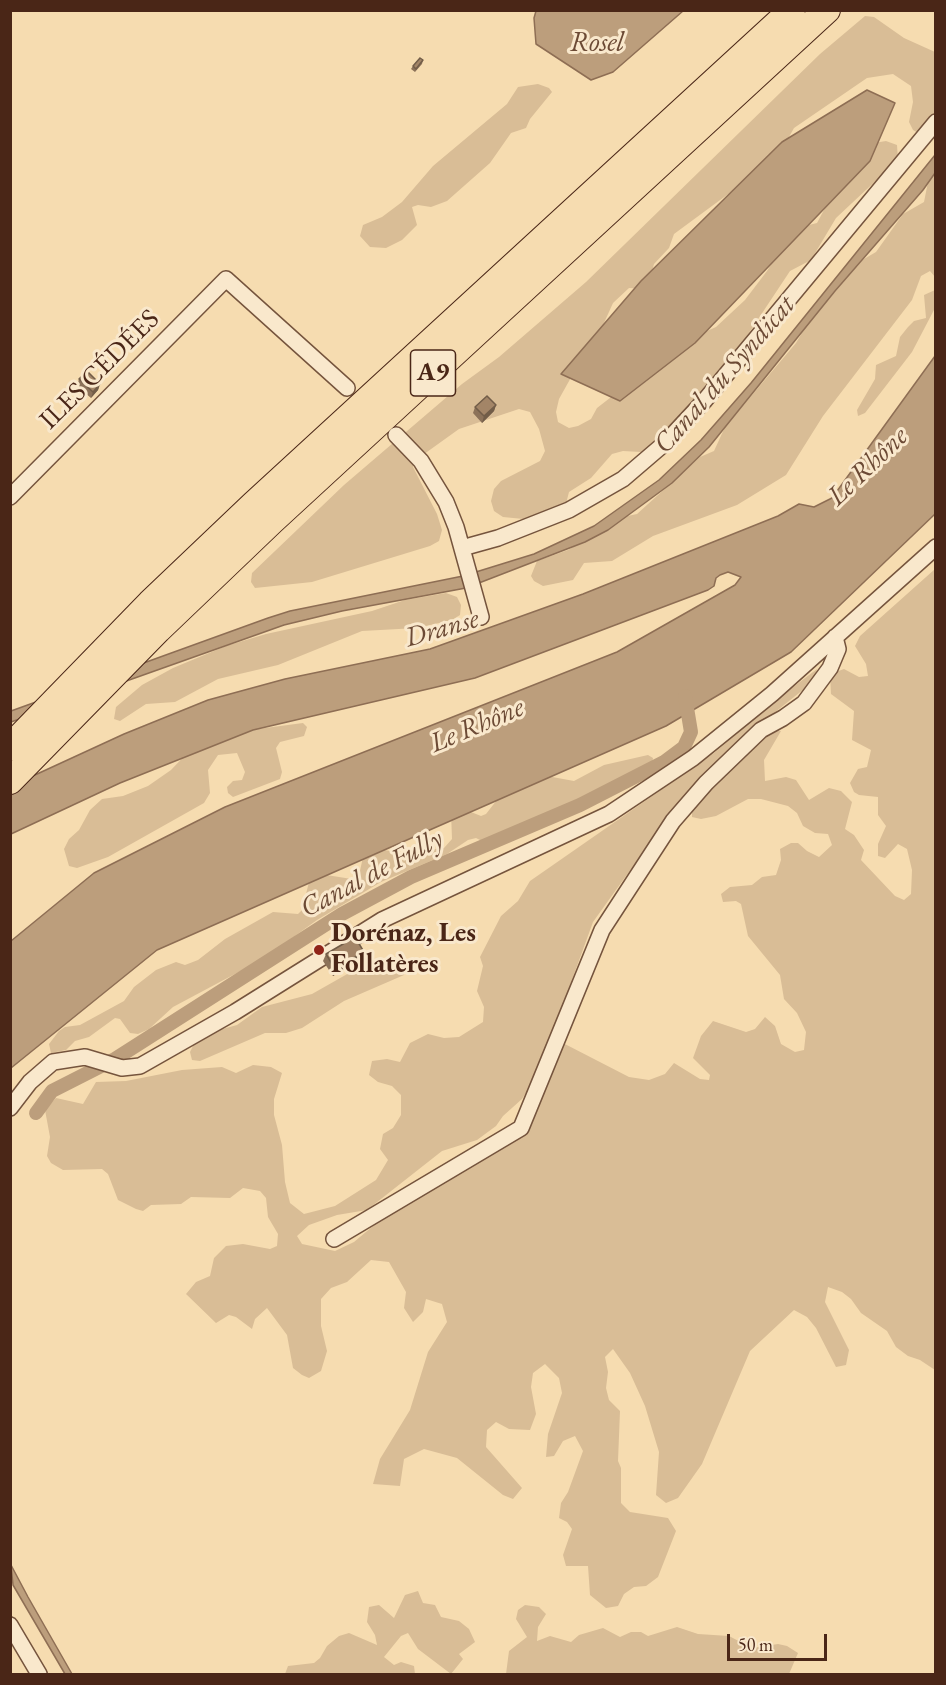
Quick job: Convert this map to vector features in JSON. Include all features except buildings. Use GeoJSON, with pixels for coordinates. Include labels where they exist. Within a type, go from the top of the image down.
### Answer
{"type":"FeatureCollection","features":[{"type":"Feature","properties":{"kind":"highway","name":"A9"},"geometry":{"type":"LineString","coordinates":[[10,781],[38,735],[150,603],[792,10]]}},
{"type":"Feature","properties":{"kind":"highway","name":"A9"},"geometry":{"type":"LineString","coordinates":[[10,747],[38,735],[158,630],[272,521],[827,10]]}},
{"type":"Feature","properties":{"kind":"street"},"geometry":{"type":"LineString","coordinates":[[464,553],[569,510],[623,479],[665,443],[705,400],[936,122]]}},
{"type":"Feature","properties":{"kind":"street","name":"ILES CÉDÉES"},"geometry":{"type":"LineString","coordinates":[[10,497],[226,279],[347,388]]}},
{"type":"Feature","properties":{"kind":"street"},"geometry":{"type":"LineString","coordinates":[[396,435],[421,461],[437,484],[456,527],[479,610]]}},
{"type":"Feature","properties":{"kind":"street"},"geometry":{"type":"LineString","coordinates":[[10,1108],[46,1066],[62,1059],[88,1058],[122,1068],[141,1066],[235,1012],[322,955],[409,905],[565,837],[609,814],[693,758],[772,694],[936,547]]}},
{"type":"Feature","properties":{"kind":"street"},"geometry":{"type":"LineString","coordinates":[[334,1239],[521,1128],[602,930],[673,820],[761,730],[804,703],[830,668],[838,649],[835,637]]}},
{"type":"Feature","properties":{"kind":"street"},"geometry":{"type":"LineString","coordinates":[[10,1625],[39,1674]]}},
{"type":"Feature","properties":{"kind":"shaded area"},"geometry":{"type":"Polygon","coordinates":[[[865,16],[874,17],[904,38],[935,52],[935,126],[918,133],[913,130],[909,122],[913,102],[911,86],[893,74],[867,78],[794,128],[785,144],[754,175],[674,234],[669,248],[654,264],[647,289],[629,288],[613,303],[599,334],[583,356],[559,399],[556,412],[558,422],[569,428],[578,426],[591,419],[597,408],[682,342],[716,327],[745,300],[767,271],[786,240],[797,228],[817,223],[825,208],[874,143],[886,141],[897,145],[898,160],[836,218],[811,260],[790,271],[737,351],[715,398],[705,412],[692,423],[641,452],[623,451],[612,454],[591,478],[569,492],[562,519],[554,522],[503,517],[494,511],[491,501],[494,489],[501,481],[540,461],[545,451],[539,429],[530,412],[519,409],[459,429],[413,462],[413,467],[437,514],[442,530],[439,541],[430,546],[312,582],[255,588],[251,582],[252,573],[344,485],[586,282],[820,54],[865,16]]]}},
{"type":"Feature","properties":{"kind":"shaded area"},"geometry":{"type":"Polygon","coordinates":[[[538,84],[549,88],[552,92],[530,119],[526,128],[511,133],[490,163],[447,201],[431,207],[418,205],[412,207],[417,225],[402,240],[386,248],[370,247],[360,236],[363,225],[382,217],[402,202],[433,166],[507,104],[518,87],[538,84]]]}},
{"type":"Feature","properties":{"kind":"shaded area"},"geometry":{"type":"Polygon","coordinates":[[[935,172],[935,277],[930,271],[921,276],[912,300],[823,416],[786,475],[737,505],[653,536],[612,561],[584,563],[573,580],[543,586],[534,581],[531,576],[537,561],[568,550],[623,517],[637,514],[700,457],[714,451],[725,427],[796,343],[806,326],[864,259],[876,252],[903,214],[924,202],[928,182],[935,172]]]}},
{"type":"Feature","properties":{"kind":"shaded area"},"geometry":{"type":"Polygon","coordinates":[[[935,290],[935,308],[912,352],[865,413],[858,416],[857,410],[875,379],[876,365],[896,356],[900,337],[914,321],[926,318],[924,295],[935,290]]]}},
{"type":"Feature","properties":{"kind":"shaded area"},"geometry":{"type":"Polygon","coordinates":[[[935,569],[935,1370],[896,1347],[887,1331],[861,1313],[851,1299],[842,1292],[828,1287],[825,1302],[849,1350],[846,1365],[836,1367],[816,1328],[807,1317],[794,1310],[750,1351],[702,1464],[678,1498],[666,1503],[656,1495],[659,1452],[645,1406],[630,1373],[613,1349],[605,1357],[608,1372],[606,1388],[609,1400],[620,1411],[618,1461],[621,1468],[621,1503],[630,1512],[668,1518],[676,1531],[658,1577],[646,1586],[634,1587],[624,1594],[618,1606],[606,1608],[590,1595],[588,1566],[566,1566],[563,1555],[572,1529],[567,1522],[559,1518],[561,1503],[568,1492],[583,1451],[575,1436],[563,1441],[554,1456],[546,1457],[548,1434],[562,1393],[559,1378],[545,1364],[533,1373],[531,1387],[536,1414],[530,1430],[509,1429],[496,1422],[487,1430],[486,1447],[522,1488],[513,1499],[503,1495],[457,1458],[424,1449],[404,1459],[400,1486],[373,1484],[380,1459],[410,1410],[428,1352],[447,1322],[442,1304],[426,1299],[423,1312],[413,1322],[404,1308],[406,1292],[389,1262],[371,1260],[347,1282],[331,1288],[321,1299],[321,1326],[327,1351],[321,1371],[309,1378],[302,1375],[293,1368],[287,1335],[267,1308],[255,1319],[252,1329],[236,1317],[229,1315],[216,1323],[186,1294],[196,1282],[210,1276],[214,1258],[226,1246],[243,1244],[270,1249],[277,1246],[278,1234],[268,1217],[266,1198],[260,1191],[243,1188],[230,1198],[191,1197],[181,1204],[151,1205],[143,1211],[136,1209],[118,1200],[108,1174],[102,1169],[63,1170],[51,1163],[47,1156],[50,1137],[45,1110],[56,1098],[83,1104],[96,1082],[126,1081],[182,1070],[222,1067],[236,1073],[253,1065],[271,1067],[282,1073],[274,1099],[274,1115],[282,1145],[285,1182],[290,1203],[304,1214],[335,1206],[376,1180],[388,1160],[380,1149],[383,1134],[393,1128],[401,1115],[401,1095],[392,1086],[378,1082],[369,1075],[372,1061],[387,1059],[400,1062],[410,1043],[428,1034],[444,1038],[459,1037],[483,1022],[484,1007],[477,991],[483,966],[480,957],[501,916],[518,901],[530,881],[714,753],[776,700],[817,669],[814,681],[754,729],[674,809],[593,922],[537,1076],[522,1099],[503,1116],[496,1126],[477,1140],[442,1151],[367,1210],[337,1215],[309,1225],[297,1236],[302,1244],[335,1251],[354,1242],[391,1211],[534,1112],[561,1042],[629,1077],[649,1080],[665,1074],[674,1063],[700,1079],[709,1080],[710,1075],[693,1058],[701,1036],[713,1021],[746,1032],[755,1029],[765,1017],[775,1026],[781,1044],[795,1052],[804,1050],[806,1032],[797,1013],[784,999],[780,975],[748,936],[741,904],[736,901],[723,902],[721,894],[730,887],[752,885],[762,877],[776,875],[781,860],[780,849],[791,843],[798,843],[819,857],[832,845],[828,834],[815,833],[803,826],[797,813],[788,806],[761,799],[748,799],[716,816],[701,819],[692,817],[692,809],[767,729],[781,731],[764,760],[765,781],[786,777],[796,780],[809,800],[829,788],[841,791],[852,802],[845,829],[854,835],[864,850],[861,860],[895,896],[904,900],[911,894],[912,870],[907,849],[898,844],[885,858],[878,856],[878,844],[886,826],[878,815],[878,797],[859,795],[854,792],[850,783],[858,769],[867,767],[871,750],[852,740],[854,711],[831,694],[830,674],[844,669],[859,677],[868,676],[866,664],[855,646],[860,636],[935,569]]]}},
{"type":"Feature","properties":{"kind":"shaded area"},"geometry":{"type":"Polygon","coordinates":[[[446,593],[457,597],[461,605],[460,615],[452,620],[417,628],[362,631],[278,665],[218,679],[175,702],[146,704],[120,721],[114,719],[116,707],[142,685],[173,668],[226,646],[266,634],[372,611],[405,600],[446,593]]]}},
{"type":"Feature","properties":{"kind":"shaded area"},"geometry":{"type":"Polygon","coordinates":[[[303,723],[307,727],[304,736],[280,742],[276,748],[282,772],[280,779],[233,797],[228,793],[227,787],[233,781],[242,780],[245,772],[237,753],[218,755],[208,770],[210,793],[204,803],[108,857],[77,868],[69,866],[64,849],[69,839],[79,830],[90,810],[102,799],[123,796],[148,786],[171,770],[193,747],[235,732],[303,723]]]}},
{"type":"Feature","properties":{"kind":"shaded area"},"geometry":{"type":"Polygon","coordinates":[[[648,755],[653,758],[652,765],[646,771],[510,832],[497,841],[484,842],[476,838],[468,840],[447,854],[381,882],[317,920],[263,959],[173,1007],[149,1029],[138,1034],[130,1033],[120,1019],[115,1018],[89,1037],[75,1041],[66,1050],[51,1053],[49,1044],[59,1031],[65,1027],[80,1025],[124,1001],[134,987],[156,970],[176,962],[185,965],[198,960],[225,939],[273,912],[298,914],[302,910],[310,878],[320,874],[358,880],[363,857],[379,849],[401,853],[444,848],[452,839],[451,812],[461,808],[481,816],[486,814],[507,787],[536,774],[574,781],[604,765],[648,755]]]}},
{"type":"Feature","properties":{"kind":"shaded area"},"geometry":{"type":"Polygon","coordinates":[[[372,960],[400,962],[405,969],[404,975],[344,1001],[302,1028],[286,1033],[265,1033],[200,1061],[192,1060],[190,1052],[194,1044],[208,1033],[237,1025],[262,1007],[312,994],[372,960]]]}},
{"type":"Feature","properties":{"kind":"shaded area"},"geometry":{"type":"Polygon","coordinates":[[[418,1591],[423,1603],[435,1605],[441,1617],[459,1621],[469,1629],[475,1642],[459,1654],[463,1659],[451,1674],[418,1649],[408,1633],[401,1636],[384,1657],[394,1665],[401,1662],[414,1666],[415,1674],[285,1674],[288,1666],[314,1663],[327,1646],[339,1636],[349,1633],[377,1645],[375,1635],[367,1622],[369,1607],[379,1605],[394,1618],[405,1595],[418,1591]]]}},
{"type":"Feature","properties":{"kind":"shaded area"},"geometry":{"type":"Polygon","coordinates":[[[525,1605],[539,1607],[546,1614],[538,1627],[537,1641],[550,1636],[571,1642],[579,1635],[603,1628],[620,1637],[631,1632],[641,1632],[648,1636],[677,1627],[698,1634],[729,1636],[752,1648],[778,1644],[787,1646],[798,1653],[789,1674],[506,1674],[509,1651],[527,1637],[516,1619],[518,1610],[525,1605]]]}},
{"type":"Feature","properties":{"kind":"water","name":"Rosel"},"geometry":{"type":"Polygon","coordinates":[[[536,10],[683,11],[613,72],[591,80],[536,44],[534,18],[536,10]]]}},
{"type":"Feature","properties":{"kind":"water"},"geometry":{"type":"Polygon","coordinates":[[[867,90],[895,103],[870,161],[695,343],[620,401],[561,374],[641,281],[782,142],[867,90]]]}},
{"type":"Feature","properties":{"kind":"water","name":"Canal du Syndicat"},"geometry":{"type":"Polygon","coordinates":[[[935,155],[935,173],[923,190],[835,291],[709,447],[672,483],[608,530],[585,542],[466,588],[342,611],[284,625],[11,722],[11,711],[268,618],[290,611],[463,576],[534,554],[594,526],[659,480],[701,440],[751,383],[935,155]]]}},
{"type":"Feature","properties":{"kind":"water","name":"Le Rhône"},"geometry":{"type":"Polygon","coordinates":[[[935,356],[935,514],[791,652],[666,726],[157,950],[11,1068],[11,941],[94,873],[225,807],[617,652],[735,585],[741,577],[728,572],[720,575],[716,578],[714,586],[708,590],[475,678],[253,730],[120,783],[11,834],[11,786],[124,734],[208,700],[285,679],[430,649],[583,594],[778,516],[799,504],[814,507],[832,498],[935,356]]]}},
{"type":"Feature","properties":{"kind":"water"},"geometry":{"type":"Polygon","coordinates":[[[11,1565],[72,1674],[65,1674],[13,1585],[11,1565]]]}},
{"type":"Feature","properties":{"kind":"waterway","name":"Canal de Fully"},"geometry":{"type":"LineString","coordinates":[[36,1113],[52,1091],[115,1059],[342,914],[411,877],[580,805],[664,762],[684,747],[691,732],[685,696]]}},
{"type":"Feature","properties":{"kind":"place","name":"Dorénaz, Les Follatères"},"geometry":{"type":"Point","coordinates":[319,950]}},
{"type":"Feature","properties":{"kind":"water label","name":"Dranse"},"geometry":{"type":"Point","coordinates":[442,629]}}]}
